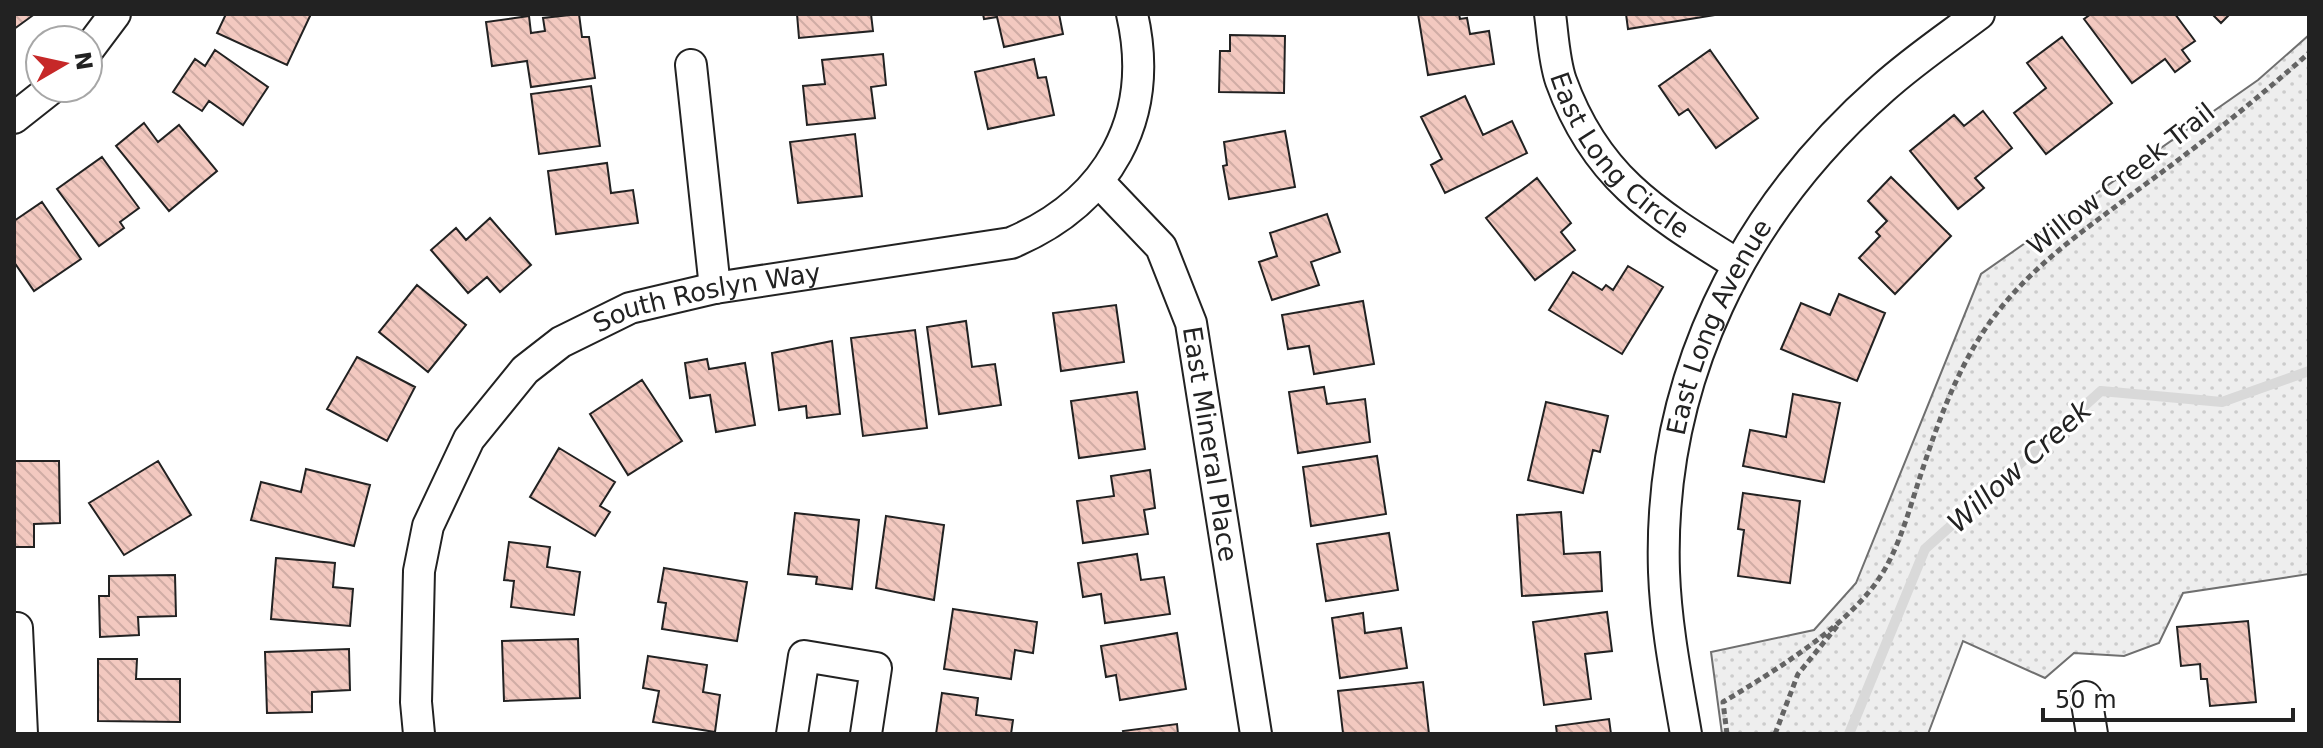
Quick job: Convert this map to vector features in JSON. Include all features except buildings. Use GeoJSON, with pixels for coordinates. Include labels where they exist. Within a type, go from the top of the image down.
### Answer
{"type":"FeatureCollection","features":[{"type":"Feature","properties":{"kind":"street","name":"South Roslyn Way"},"geometry":{"type":"LineString","coordinates":[[419,734],[416,702],[419,571],[428,526],[469,439],[525,370],[561,342],[630,308],[715,288],[1011,243],[1048,227],[1099,182],[1125,140],[1137,102],[1132,14]]}},
{"type":"Feature","properties":{"kind":"street","name":"East Long Circle"},"geometry":{"type":"LineString","coordinates":[[1550,14],[1560,79],[1581,126],[1604,161],[1635,196],[1737,264]]}},
{"type":"Feature","properties":{"kind":"street","name":"East Long Avenue"},"geometry":{"type":"LineString","coordinates":[[1686,734],[1672,651],[1664,573],[1666,494],[1690,377],[1709,320],[1764,218],[1820,150],[1883,88],[1979,14]]}},
{"type":"Feature","properties":{"kind":"street"},"geometry":{"type":"LineString","coordinates":[[691,65],[715,288]]}},
{"type":"Feature","properties":{"kind":"street"},"geometry":{"type":"LineString","coordinates":[[14,118],[32,104]]}},
{"type":"Feature","properties":{"kind":"street","name":"East Mineral Place"},"geometry":{"type":"LineString","coordinates":[[1099,182],[1161,247],[1191,323],[1256,734]]}},
{"type":"Feature","properties":{"kind":"street"},"geometry":{"type":"LineString","coordinates":[[14,628],[17,628],[22,734]]}},
{"type":"Feature","properties":{"kind":"street"},"geometry":{"type":"LineString","coordinates":[[792,734],[804,656],[876,668],[866,734]]}},
{"type":"Feature","properties":{"kind":"street"},"geometry":{"type":"LineString","coordinates":[[2086,697],[2092,734]]}},
{"type":"Feature","properties":{"kind":"path","name":"Willow Creek Trail"},"geometry":{"type":"LineString","coordinates":[[1727,734],[1723,702],[1844,618],[1870,592],[1896,547],[1967,358],[2012,295],[2052,254],[2248,107],[2309,53]]}},
{"type":"Feature","properties":{"kind":"path"},"geometry":{"type":"LineString","coordinates":[[1775,734],[1798,674],[1844,618]]}},
{"type":"Feature","properties":{"kind":"shaded area"},"geometry":{"type":"Polygon","coordinates":[[[2309,35],[2309,574],[2183,593],[2159,643],[2124,656],[2074,653],[2045,678],[1963,641],[1928,734],[1722,734],[1711,652],[1814,630],[1856,583],[1981,274],[2258,80],[2309,35]]]}},
{"type":"Feature","properties":{"kind":"waterway","name":"Willow Creek"},"geometry":{"type":"LineString","coordinates":[[1849,734],[1925,549],[2101,391],[2222,402],[2309,371]]}}]}
